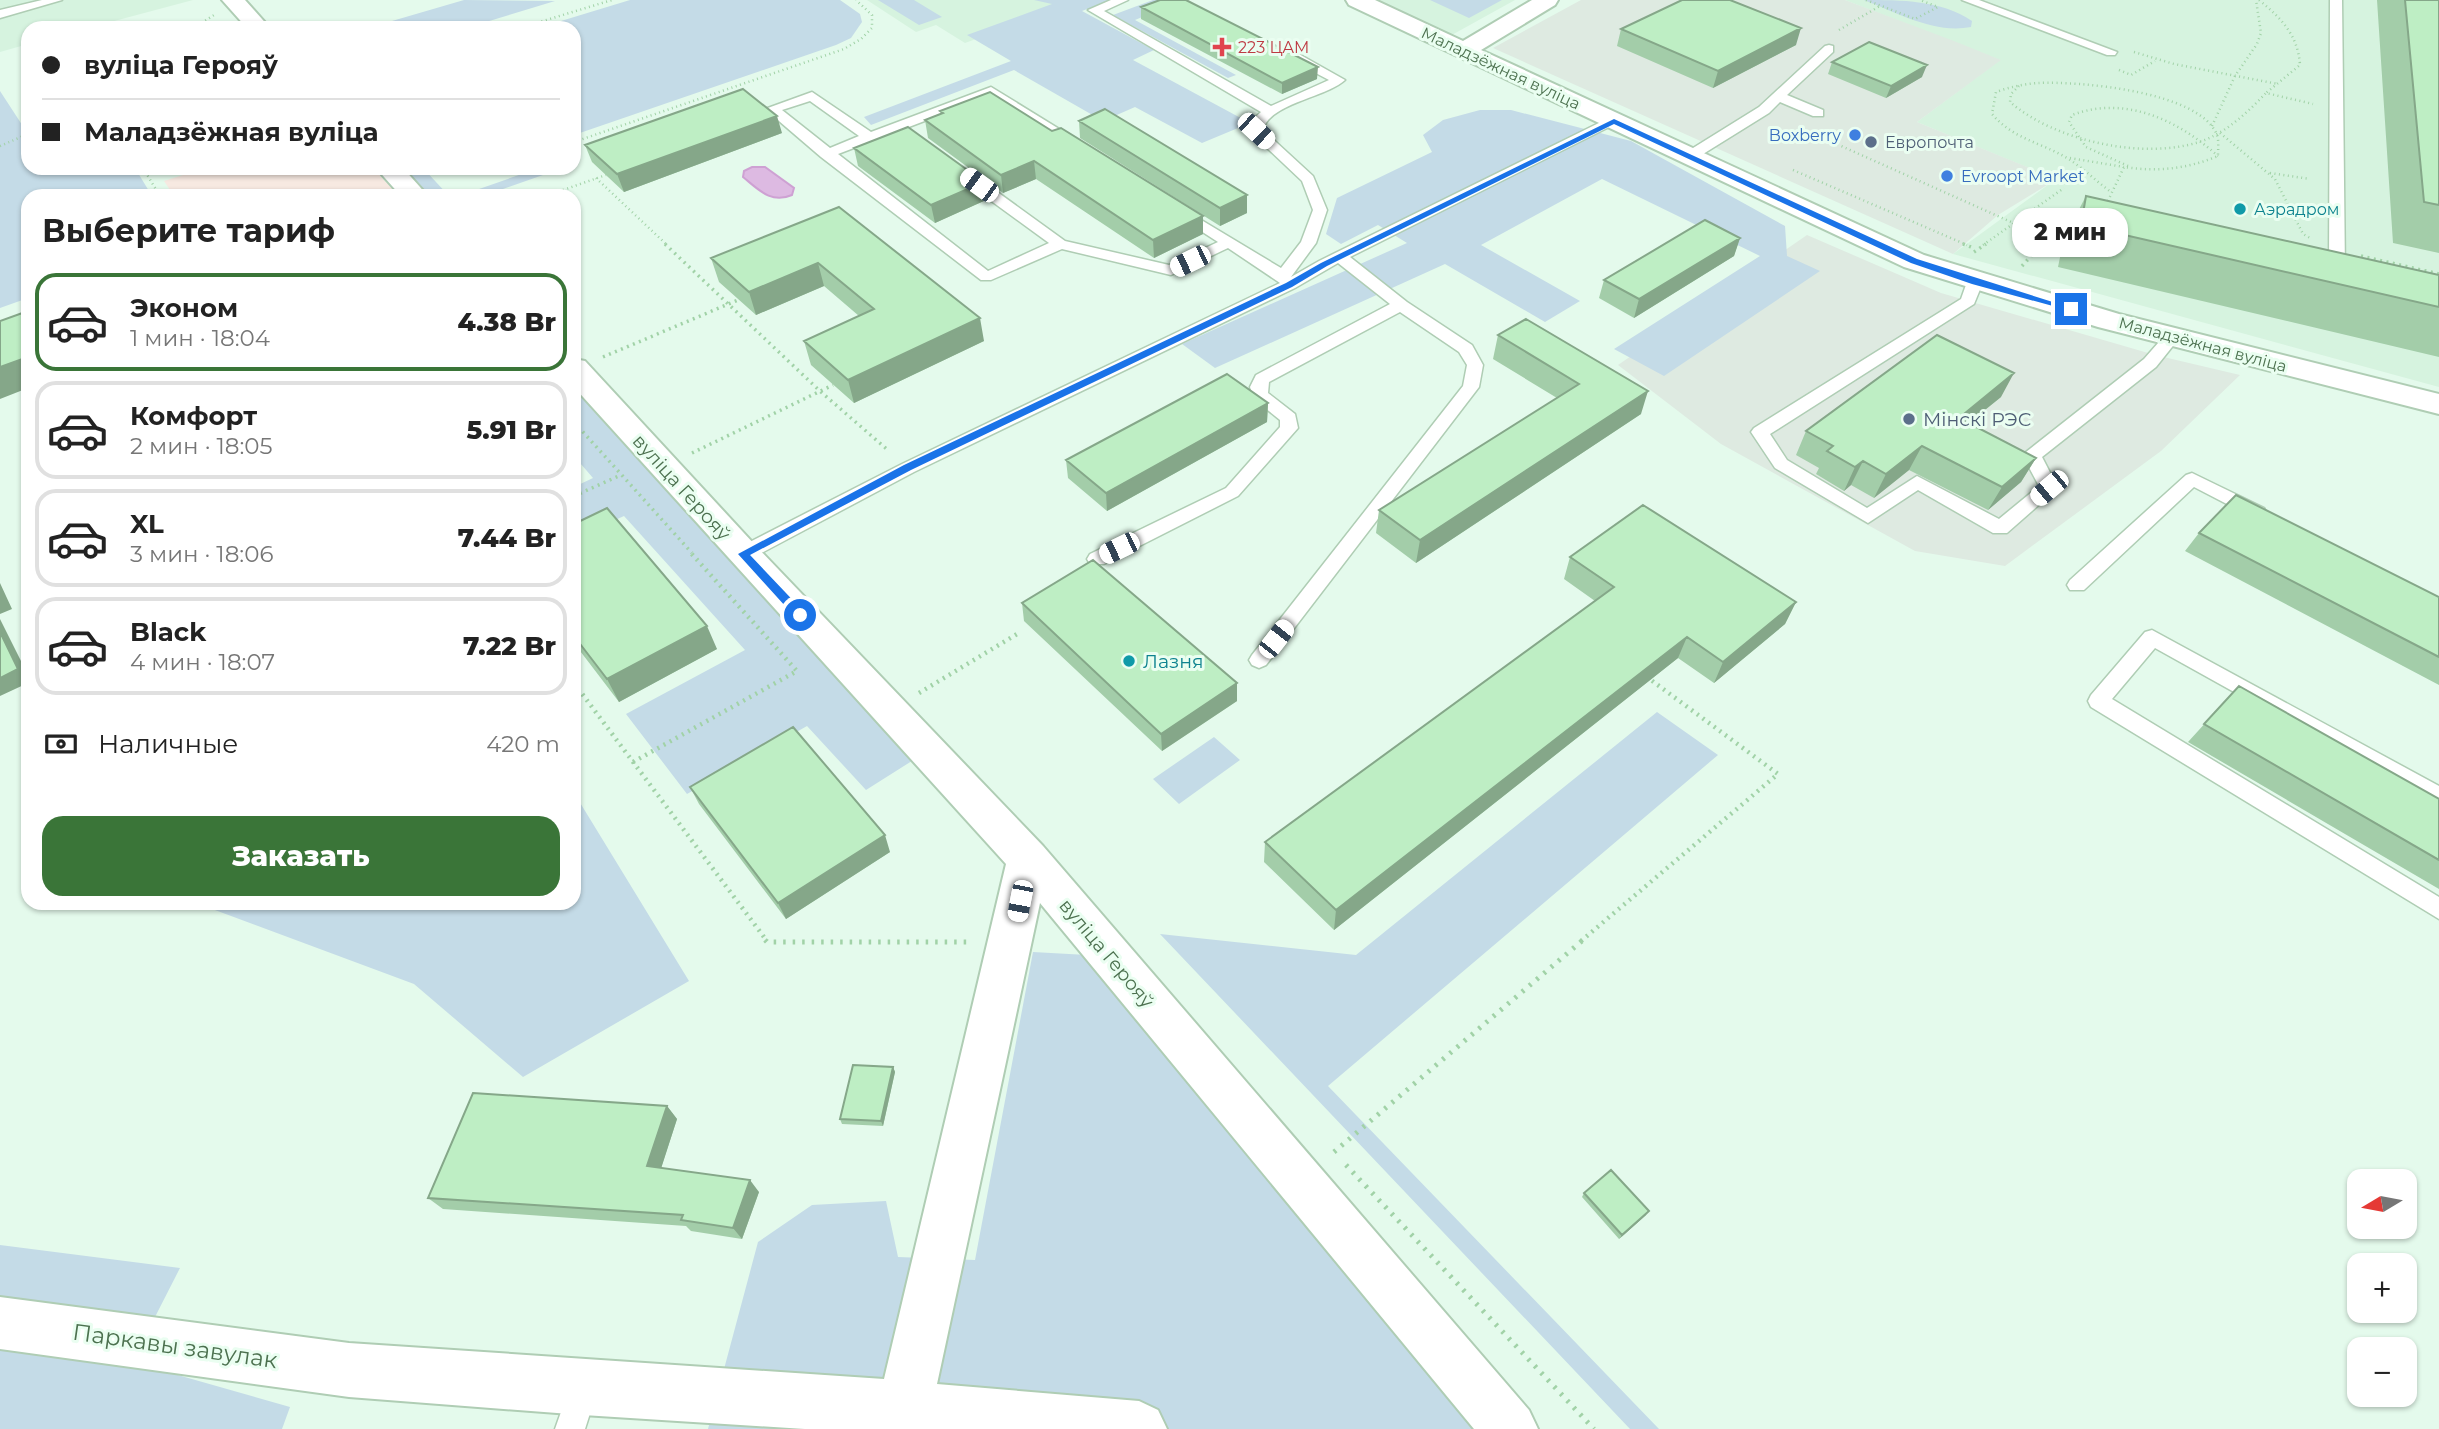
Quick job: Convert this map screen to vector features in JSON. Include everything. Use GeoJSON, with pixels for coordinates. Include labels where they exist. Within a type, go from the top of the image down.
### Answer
{"type":"FeatureCollection","features":[{"type":"Feature","properties":{"kind":"street"},"geometry":{"type":"LineString","coordinates":[[233,0],[252,21]]}},
{"type":"Feature","properties":{"kind":"street","name":"Маладзёжная вуліца"},"geometry":{"type":"LineString","coordinates":[[1357,0],[1914,261],[1973,269],[2172,337],[2439,404]]}},
{"type":"Feature","properties":{"kind":"street"},"geometry":{"type":"LineString","coordinates":[[1463,51],[1547,0]]}},
{"type":"Feature","properties":{"kind":"street"},"geometry":{"type":"LineString","coordinates":[[395,175],[408,189]]}},
{"type":"Feature","properties":{"kind":"street","name":"вуліца Герояў"},"geometry":{"type":"LineString","coordinates":[[581,376],[743,554],[1028,859],[1510,1429]]}},
{"type":"Feature","properties":{"kind":"street"},"geometry":{"type":"LineString","coordinates":[[905,1408],[1012,942],[1028,859]]}},
{"type":"Feature","properties":{"kind":"street","name":"Паркавы завулак"},"geometry":{"type":"LineString","coordinates":[[0,1323],[349,1370],[576,1409],[905,1408],[1139,1429]]}},
{"type":"Feature","properties":{"kind":"lane"},"geometry":{"type":"LineString","coordinates":[[0,14],[56,0]]}},
{"type":"Feature","properties":{"kind":"lane"},"geometry":{"type":"LineString","coordinates":[[1122,0],[1094,10],[1270,111]]}},
{"type":"Feature","properties":{"kind":"lane"},"geometry":{"type":"LineString","coordinates":[[1968,0],[2111,52]]}},
{"type":"Feature","properties":{"kind":"lane"},"geometry":{"type":"LineString","coordinates":[[2336,0],[2336,273]]}},
{"type":"Feature","properties":{"kind":"lane"},"geometry":{"type":"LineString","coordinates":[[1279,49],[1339,80],[1270,111],[1258,121],[1256,131],[1308,179],[1320,210],[1308,243],[1286,281]]}},
{"type":"Feature","properties":{"kind":"lane"},"geometry":{"type":"LineString","coordinates":[[1690,156],[1764,110],[1829,49]]}},
{"type":"Feature","properties":{"kind":"lane"},"geometry":{"type":"LineString","coordinates":[[826,154],[869,137],[904,130],[991,90],[1093,155]]}},
{"type":"Feature","properties":{"kind":"lane"},"geometry":{"type":"LineString","coordinates":[[869,137],[812,96],[772,109],[986,277],[1060,244]]}},
{"type":"Feature","properties":{"kind":"lane"},"geometry":{"type":"LineString","coordinates":[[1780,97],[1818,113]]}},
{"type":"Feature","properties":{"kind":"lane"},"geometry":{"type":"LineString","coordinates":[[743,554],[908,468],[1286,281],[1341,258],[1614,121]]}},
{"type":"Feature","properties":{"kind":"lane"},"geometry":{"type":"LineString","coordinates":[[953,166],[1060,244],[1171,270],[1229,242]]}},
{"type":"Feature","properties":{"kind":"lane"},"geometry":{"type":"LineString","coordinates":[[1161,199],[1286,281]]}},
{"type":"Feature","properties":{"kind":"lane"},"geometry":{"type":"LineString","coordinates":[[1259,660],[1471,387],[1475,365],[1466,349],[1401,305],[1341,258]]}},
{"type":"Feature","properties":{"kind":"lane"},"geometry":{"type":"LineString","coordinates":[[1973,269],[1968,301],[1760,432],[1781,464],[1868,517],[1917,482],[2000,528],[2049,488],[2032,456],[2150,363],[2172,337]]}},
{"type":"Feature","properties":{"kind":"lane"},"geometry":{"type":"LineString","coordinates":[[1097,559],[1232,492],[1289,428],[1289,418],[1260,395],[1258,387],[1262,379],[1401,305]]}},
{"type":"Feature","properties":{"kind":"lane"},"geometry":{"type":"LineString","coordinates":[[2077,585],[2192,479],[2278,523]]}},
{"type":"Feature","properties":{"kind":"lane"},"geometry":{"type":"LineString","coordinates":[[2439,797],[2152,637],[2098,701],[2439,909]]}},
{"type":"Feature","properties":{"kind":"path"},"geometry":{"type":"LineString","coordinates":[[543,21],[612,0]]}},
{"type":"Feature","properties":{"kind":"path"},"geometry":{"type":"LineString","coordinates":[[581,140],[844,49],[871,31],[874,21],[872,12],[856,0]]}},
{"type":"Feature","properties":{"kind":"path"},"geometry":{"type":"LineString","coordinates":[[1866,0],[1915,19],[1938,7],[1920,0]]}},
{"type":"Feature","properties":{"kind":"path"},"geometry":{"type":"LineString","coordinates":[[2212,127],[2235,76],[2261,33],[2257,0]]}},
{"type":"Feature","properties":{"kind":"path"},"geometry":{"type":"LineString","coordinates":[[2019,85],[2011,94],[2010,102],[2017,111],[2078,137],[2143,147],[2202,141],[2246,114],[2266,93],[2300,65],[2294,37],[2283,19],[2257,0]]}},
{"type":"Feature","properties":{"kind":"path"},"geometry":{"type":"LineString","coordinates":[[1829,49],[1840,30],[1881,6]]}},
{"type":"Feature","properties":{"kind":"path"},"geometry":{"type":"LineString","coordinates":[[2155,60],[2278,84]]}},
{"type":"Feature","properties":{"kind":"path"},"geometry":{"type":"LineString","coordinates":[[2218,156],[2185,168],[2138,170],[2066,157],[2028,143],[2003,128],[1992,114],[1996,92],[2040,82],[2117,86],[2157,96],[2190,110],[2270,173],[2303,234],[2337,253]]}},
{"type":"Feature","properties":{"kind":"path"},"geometry":{"type":"LineString","coordinates":[[2266,93],[2336,110]]}},
{"type":"Feature","properties":{"kind":"path"},"geometry":{"type":"LineString","coordinates":[[2138,170],[2086,147],[2068,122],[2072,114],[2095,107],[2115,107],[2158,117],[2190,131],[2218,156]]}},
{"type":"Feature","properties":{"kind":"path"},"geometry":{"type":"LineString","coordinates":[[1764,110],[2047,238],[2067,218],[2088,223]]}},
{"type":"Feature","properties":{"kind":"path"},"geometry":{"type":"LineString","coordinates":[[2218,132],[2221,144],[2218,156]]}},
{"type":"Feature","properties":{"kind":"path"},"geometry":{"type":"LineString","coordinates":[[0,146],[21,137]]}},
{"type":"Feature","properties":{"kind":"path"},"geometry":{"type":"LineString","coordinates":[[2066,157],[2111,192]]}},
{"type":"Feature","properties":{"kind":"path"},"geometry":{"type":"LineString","coordinates":[[2104,211],[2124,167]]}},
{"type":"Feature","properties":{"kind":"path"},"geometry":{"type":"LineString","coordinates":[[1792,170],[1976,249]]}},
{"type":"Feature","properties":{"kind":"path"},"geometry":{"type":"LineString","coordinates":[[2270,173],[2336,184]]}},
{"type":"Feature","properties":{"kind":"path"},"geometry":{"type":"LineString","coordinates":[[566,189],[606,175]]}},
{"type":"Feature","properties":{"kind":"path"},"geometry":{"type":"LineString","coordinates":[[596,178],[821,392],[908,468]]}},
{"type":"Feature","properties":{"kind":"path"},"geometry":{"type":"LineString","coordinates":[[1973,269],[1976,249],[2064,188]]}},
{"type":"Feature","properties":{"kind":"path"},"geometry":{"type":"LineString","coordinates":[[581,365],[738,300]]}},
{"type":"Feature","properties":{"kind":"path"},"geometry":{"type":"LineString","coordinates":[[663,466],[833,386]]}},
{"type":"Feature","properties":{"kind":"path"},"geometry":{"type":"LineString","coordinates":[[581,430],[797,671],[633,762]]}},
{"type":"Feature","properties":{"kind":"path"},"geometry":{"type":"LineString","coordinates":[[581,493],[621,475]]}},
{"type":"Feature","properties":{"kind":"path"},"geometry":{"type":"LineString","coordinates":[[909,699],[1017,634]]}},
{"type":"Feature","properties":{"kind":"path"},"geometry":{"type":"LineString","coordinates":[[1334,1152],[1778,774],[1651,680]]}},
{"type":"Feature","properties":{"kind":"path"},"geometry":{"type":"LineString","coordinates":[[581,692],[767,942],[1012,942]]}},
{"type":"Feature","properties":{"kind":"shaded area"},"geometry":{"type":"Polygon","coordinates":[[[0,0],[193,0],[114,21],[21,21],[21,46],[0,52],[0,0]]]}},
{"type":"Feature","properties":{"kind":"shaded area"},"geometry":{"type":"Polygon","coordinates":[[[464,0],[555,1],[489,21],[392,21],[464,0]]]}},
{"type":"Feature","properties":{"kind":"shaded area"},"geometry":{"type":"Polygon","coordinates":[[[630,0],[840,0],[860,14],[862,22],[851,38],[836,45],[581,133],[581,21],[561,21],[630,0]]]}},
{"type":"Feature","properties":{"kind":"shaded area"},"geometry":{"type":"Polygon","coordinates":[[[867,0],[1082,0],[965,43],[936,25],[916,32],[867,0]]]}},
{"type":"Feature","properties":{"kind":"shaded area"},"geometry":{"type":"Polygon","coordinates":[[[878,0],[914,0],[942,17],[919,25],[878,0]]]}},
{"type":"Feature","properties":{"kind":"shaded area"},"geometry":{"type":"Polygon","coordinates":[[[1034,0],[1110,0],[1082,11],[1154,50],[1133,60],[1250,123],[1202,143],[1135,107],[1103,121],[1014,70],[871,125],[864,117],[1011,61],[967,35],[1052,4],[1034,0]]]}},
{"type":"Feature","properties":{"kind":"shaded area"},"geometry":{"type":"Polygon","coordinates":[[[1153,0],[1165,0],[1174,4],[1135,20],[1236,75],[1228,78],[1113,15],[1153,0]]]}},
{"type":"Feature","properties":{"kind":"shaded area"},"geometry":{"type":"Polygon","coordinates":[[[1373,0],[1515,0],[1450,36],[1373,0]]]}},
{"type":"Feature","properties":{"kind":"shaded area"},"geometry":{"type":"Polygon","coordinates":[[[1430,0],[1502,0],[1469,18],[1430,0]]]}},
{"type":"Feature","properties":{"kind":"shaded area"},"geometry":{"type":"Polygon","coordinates":[[[1581,0],[1845,0],[2001,60],[1917,122],[2057,179],[1998,215],[1953,254],[1493,48],[1581,0]]]}},
{"type":"Feature","properties":{"kind":"shaded area"},"geometry":{"type":"Polygon","coordinates":[[[1845,0],[2439,0],[2439,387],[1953,254],[2056,179],[1917,122],[2000,60],[1845,0]]]}},
{"type":"Feature","properties":{"kind":"shaded area"},"geometry":{"type":"Polygon","coordinates":[[[1864,0],[1934,5],[1972,21],[1971,27],[1943,28],[1930,25],[1864,0]]]}},
{"type":"Feature","properties":{"kind":"shaded area"},"geometry":{"type":"Polygon","coordinates":[[[0,91],[21,123],[21,175],[139,175],[148,189],[21,189],[21,300],[0,308],[0,91]]]}},
{"type":"Feature","properties":{"kind":"shaded area"},"geometry":{"type":"Polygon","coordinates":[[[1480,110],[1511,110],[1631,141],[1785,226],[1787,256],[1820,271],[1664,376],[1614,349],[1760,256],[1602,179],[1481,245],[1580,301],[1545,322],[1445,264],[1215,368],[1182,344],[1407,243],[1378,225],[1341,244],[1326,234],[1337,198],[1432,152],[1423,135],[1443,120],[1480,110]]]}},
{"type":"Feature","properties":{"kind":"shaded area"},"geometry":{"type":"Polygon","coordinates":[[[752,167],[765,167],[794,188],[792,195],[778,198],[760,191],[743,177],[744,171],[752,167]]]}},
{"type":"Feature","properties":{"kind":"shaded area"},"geometry":{"type":"Polygon","coordinates":[[[183,175],[380,175],[392,189],[169,189],[164,181],[183,175]]]}},
{"type":"Feature","properties":{"kind":"shaded area"},"geometry":{"type":"Polygon","coordinates":[[[408,175],[430,175],[442,189],[422,189],[408,175]]]}},
{"type":"Feature","properties":{"kind":"shaded area"},"geometry":{"type":"Polygon","coordinates":[[[519,175],[543,175],[503,189],[479,189],[519,175]]]}},
{"type":"Feature","properties":{"kind":"shaded area"},"geometry":{"type":"Polygon","coordinates":[[[1807,235],[1941,293],[2155,355],[2240,375],[2161,451],[2005,566],[1915,551],[1721,444],[1618,365],[1807,235]]]}},
{"type":"Feature","properties":{"kind":"shaded area"},"geometry":{"type":"Polygon","coordinates":[[[581,391],[915,759],[866,790],[807,726],[687,794],[626,714],[745,650],[624,516],[581,536],[581,484],[593,478],[581,464],[581,391]]]}},
{"type":"Feature","properties":{"kind":"shaded area"},"geometry":{"type":"Polygon","coordinates":[[[1657,712],[1718,755],[1328,1086],[1659,1429],[1630,1429],[1160,934],[1356,955],[1657,712]]]}},
{"type":"Feature","properties":{"kind":"shaded area"},"geometry":{"type":"Polygon","coordinates":[[[1214,737],[1240,760],[1179,804],[1153,779],[1214,737]]]}},
{"type":"Feature","properties":{"kind":"shaded area"},"geometry":{"type":"Polygon","coordinates":[[[581,804],[689,981],[523,1077],[414,984],[215,910],[581,910],[581,804]]]}},
{"type":"Feature","properties":{"kind":"shaded area"},"geometry":{"type":"Polygon","coordinates":[[[1033,952],[1087,955],[1497,1429],[708,1429],[758,1242],[812,1205],[886,1201],[898,1257],[975,1260],[1033,952]]]}},
{"type":"Feature","properties":{"kind":"shaded area"},"geometry":{"type":"Polygon","coordinates":[[[0,1245],[180,1268],[132,1362],[290,1407],[282,1429],[0,1429],[0,1245]]]}},
{"type":"Feature","properties":{"kind":"building"},"geometry":{"type":"Polygon","coordinates":[[[1160,0],[1186,0],[1318,67],[1282,83],[1141,7],[1160,0]]]}},
{"type":"Feature","properties":{"kind":"building"},"geometry":{"type":"Polygon","coordinates":[[[1682,0],[1730,0],[1801,28],[1718,71],[1621,29],[1682,0]]]}},
{"type":"Feature","properties":{"kind":"building"},"geometry":{"type":"Polygon","coordinates":[[[2405,0],[2439,0],[2439,205],[2424,202],[2405,0]]]}},
{"type":"Feature","properties":{"kind":"building"},"geometry":{"type":"Polygon","coordinates":[[[1869,42],[1927,65],[1891,86],[1832,62],[1869,42]]]}},
{"type":"Feature","properties":{"kind":"building"},"geometry":{"type":"Polygon","coordinates":[[[743,89],[777,116],[617,174],[585,145],[743,89]]]}},
{"type":"Feature","properties":{"kind":"building"},"geometry":{"type":"Polygon","coordinates":[[[990,92],[1052,131],[1061,128],[1203,216],[1153,240],[1034,161],[1001,175],[925,120],[943,113],[940,111],[990,92]]]}},
{"type":"Feature","properties":{"kind":"building"},"geometry":{"type":"Polygon","coordinates":[[[1105,109],[1247,195],[1220,208],[1079,121],[1105,109]]]}},
{"type":"Feature","properties":{"kind":"building"},"geometry":{"type":"Polygon","coordinates":[[[908,127],[984,182],[931,205],[854,148],[908,127]]]}},
{"type":"Feature","properties":{"kind":"building"},"geometry":{"type":"Polygon","coordinates":[[[2086,196],[2439,275],[2439,307],[2081,225],[2086,196]]]}},
{"type":"Feature","properties":{"kind":"building"},"geometry":{"type":"Polygon","coordinates":[[[839,207],[980,318],[848,380],[804,341],[874,309],[818,263],[749,292],[711,258],[839,207]]]}},
{"type":"Feature","properties":{"kind":"building"},"geometry":{"type":"Polygon","coordinates":[[[1705,220],[1740,238],[1639,299],[1604,280],[1705,220]]]}},
{"type":"Feature","properties":{"kind":"building"},"geometry":{"type":"Polygon","coordinates":[[[21,314],[21,360],[0,367],[0,321],[21,314]]]}},
{"type":"Feature","properties":{"kind":"building"},"geometry":{"type":"Polygon","coordinates":[[[1526,319],[1648,391],[1420,540],[1379,510],[1579,384],[1498,335],[1526,319]]]}},
{"type":"Feature","properties":{"kind":"building","name":"Мінскі РЭС"},"geometry":{"type":"Polygon","coordinates":[[[1937,335],[2014,373],[1959,418],[2036,458],[2002,487],[1922,446],[1886,474],[1863,461],[1855,467],[1827,451],[1833,446],[1806,431],[1937,335]]]}},
{"type":"Feature","properties":{"kind":"building"},"geometry":{"type":"Polygon","coordinates":[[[1227,374],[1268,403],[1106,493],[1066,460],[1227,374]]]}},
{"type":"Feature","properties":{"kind":"building"},"geometry":{"type":"Polygon","coordinates":[[[2236,495],[2439,597],[2439,657],[2199,533],[2236,495]]]}},
{"type":"Feature","properties":{"kind":"building"},"geometry":{"type":"Polygon","coordinates":[[[1643,505],[1796,602],[1723,662],[1687,637],[1336,910],[1265,842],[1614,587],[1570,557],[1643,505]]]}},
{"type":"Feature","properties":{"kind":"building"},"geometry":{"type":"Polygon","coordinates":[[[607,508],[707,626],[607,679],[581,645],[581,521],[607,508]]]}},
{"type":"Feature","properties":{"kind":"building","name":"Лазня"},"geometry":{"type":"Polygon","coordinates":[[[1093,560],[1237,683],[1161,734],[1022,603],[1093,560]]]}},
{"type":"Feature","properties":{"kind":"building"},"geometry":{"type":"Polygon","coordinates":[[[0,632],[18,669],[0,678],[0,632]]]}},
{"type":"Feature","properties":{"kind":"building"},"geometry":{"type":"Polygon","coordinates":[[[2239,686],[2439,799],[2439,860],[2204,724],[2239,686]]]}},
{"type":"Feature","properties":{"kind":"building"},"geometry":{"type":"Polygon","coordinates":[[[793,727],[885,835],[778,903],[690,787],[793,727]]]}},
{"type":"Feature","properties":{"kind":"building"},"geometry":{"type":"Polygon","coordinates":[[[853,1065],[893,1067],[881,1121],[840,1119],[853,1065]]]}},
{"type":"Feature","properties":{"kind":"building"},"geometry":{"type":"Polygon","coordinates":[[[473,1093],[667,1106],[647,1166],[750,1180],[733,1228],[681,1220],[683,1215],[428,1198],[473,1093]]]}},
{"type":"Feature","properties":{"kind":"building"},"geometry":{"type":"Polygon","coordinates":[[[1611,1170],[1649,1211],[1622,1235],[1584,1193],[1611,1170]]]}},
{"type":"Feature","properties":{"kind":"place","name":"223 ЦAM"},"geometry":{"type":"Point","coordinates":[1222,47]}},
{"type":"Feature","properties":{"kind":"place","name":"Boxberry"},"geometry":{"type":"Point","coordinates":[1855,135]}},
{"type":"Feature","properties":{"kind":"place","name":"Европочта"},"geometry":{"type":"Point","coordinates":[1871,142]}},
{"type":"Feature","properties":{"kind":"place","name":"Evroopt Market"},"geometry":{"type":"Point","coordinates":[1947,176]}},
{"type":"Feature","properties":{"kind":"place","name":"Аэрадром"},"geometry":{"type":"Point","coordinates":[2240,209]}},
{"type":"Feature","properties":{"kind":"place","name":"Мінскі РЭС"},"geometry":{"type":"Point","coordinates":[1909,419]}},
{"type":"Feature","properties":{"kind":"place","name":"Лазня"},"geometry":{"type":"Point","coordinates":[1129,661]}},
{"type":"Feature","properties":{"kind":"route"},"geometry":{"type":"LineString","coordinates":[[800,615],[743,554],[908,468],[1289,285],[1324,264],[1341,258],[1614,121],[1914,261],[1975,282],[2071,309]]}}]}
